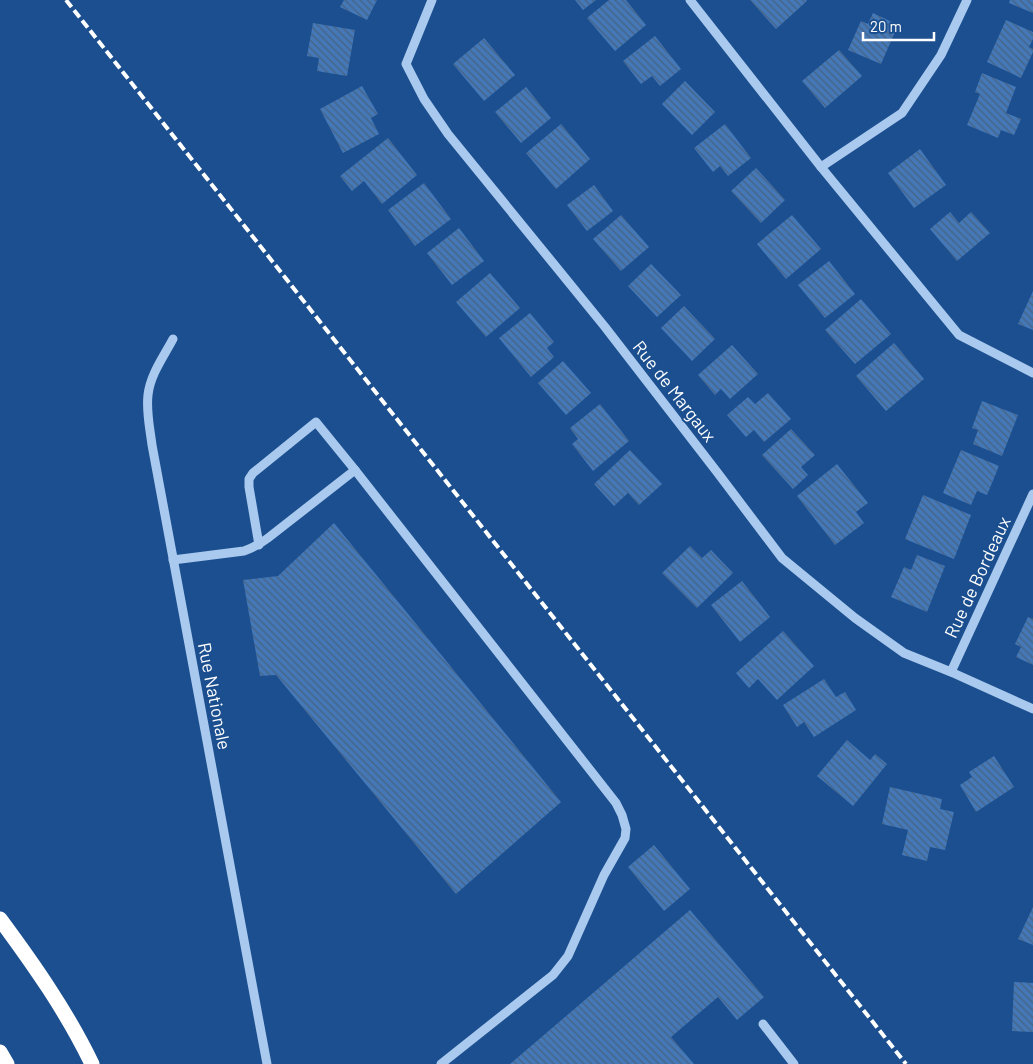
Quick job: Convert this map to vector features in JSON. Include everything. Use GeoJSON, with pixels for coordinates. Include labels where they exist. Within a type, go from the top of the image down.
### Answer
{"type":"FeatureCollection","features":[{"type":"Feature","properties":{"kind":"highway"},"geometry":{"type":"LineString","coordinates":[[0,919],[32,962],[85,1049],[92,1064]]}},
{"type":"Feature","properties":{"kind":"highway"},"geometry":{"type":"LineString","coordinates":[[0,1052],[7,1064]]}},
{"type":"Feature","properties":{"kind":"street","name":"Rue de Margaux"},"geometry":{"type":"LineString","coordinates":[[432,0],[406,64],[424,99],[448,134],[605,327],[718,472],[782,558],[855,618],[904,653],[952,672],[1033,709]]}},
{"type":"Feature","properties":{"kind":"street"},"geometry":{"type":"LineString","coordinates":[[690,0],[821,167],[959,335],[1033,373]]}},
{"type":"Feature","properties":{"kind":"street"},"geometry":{"type":"LineString","coordinates":[[821,167],[902,113],[941,56],[967,0]]}},
{"type":"Feature","properties":{"kind":"street","name":"Rue Nationale"},"geometry":{"type":"LineString","coordinates":[[174,339],[154,373],[148,395],[152,445],[267,1064]]}},
{"type":"Feature","properties":{"kind":"street"},"geometry":{"type":"LineString","coordinates":[[259,545],[249,479],[253,473],[316,422],[616,803],[622,815],[626,828],[625,838],[604,875],[568,956],[560,968],[441,1064]]}},
{"type":"Feature","properties":{"kind":"street"},"geometry":{"type":"LineString","coordinates":[[173,560],[244,551],[259,545],[355,470]]}},
{"type":"Feature","properties":{"kind":"street","name":"Rue de Bordeaux"},"geometry":{"type":"LineString","coordinates":[[952,672],[1033,494]]}},
{"type":"Feature","properties":{"kind":"street"},"geometry":{"type":"LineString","coordinates":[[763,1024],[794,1064]]}},
{"type":"Feature","properties":{"kind":"building"},"geometry":{"type":"Polygon","coordinates":[[[344,0],[377,0],[367,20],[340,7],[344,0]]]}},
{"type":"Feature","properties":{"kind":"building"},"geometry":{"type":"Polygon","coordinates":[[[575,0],[596,0],[583,10],[575,0]]]}},
{"type":"Feature","properties":{"kind":"building"},"geometry":{"type":"Polygon","coordinates":[[[609,0],[626,0],[646,25],[615,51],[587,18],[609,0]]]}},
{"type":"Feature","properties":{"kind":"building"},"geometry":{"type":"Polygon","coordinates":[[[750,0],[806,0],[807,1],[776,29],[750,0]]]}},
{"type":"Feature","properties":{"kind":"building"},"geometry":{"type":"Polygon","coordinates":[[[1010,0],[1033,0],[1033,13],[1009,3],[1010,0]]]}},
{"type":"Feature","properties":{"kind":"building"},"geometry":{"type":"Polygon","coordinates":[[[873,13],[898,25],[881,64],[848,50],[861,21],[868,24],[873,13]]]}},
{"type":"Feature","properties":{"kind":"building"},"geometry":{"type":"Polygon","coordinates":[[[1006,20],[1033,32],[1033,39],[1029,47],[1033,49],[1033,52],[1021,78],[987,62],[1006,20]]]}},
{"type":"Feature","properties":{"kind":"building"},"geometry":{"type":"Polygon","coordinates":[[[313,23],[355,30],[347,76],[317,71],[319,58],[307,56],[313,23]]]}},
{"type":"Feature","properties":{"kind":"building"},"geometry":{"type":"Polygon","coordinates":[[[655,36],[681,69],[660,86],[652,76],[641,84],[623,61],[655,36]]]}},
{"type":"Feature","properties":{"kind":"building"},"geometry":{"type":"Polygon","coordinates":[[[484,38],[515,75],[484,101],[453,64],[484,38]]]}},
{"type":"Feature","properties":{"kind":"building"},"geometry":{"type":"Polygon","coordinates":[[[839,50],[862,76],[825,108],[802,81],[839,50]]]}},
{"type":"Feature","properties":{"kind":"building"},"geometry":{"type":"Polygon","coordinates":[[[982,73],[1016,87],[1006,113],[1021,119],[1014,135],[1001,130],[998,138],[967,125],[980,94],[975,92],[982,73]]]}},
{"type":"Feature","properties":{"kind":"building"},"geometry":{"type":"Polygon","coordinates":[[[685,81],[715,112],[692,135],[662,104],[685,81]]]}},
{"type":"Feature","properties":{"kind":"building"},"geometry":{"type":"Polygon","coordinates":[[[362,86],[378,114],[371,118],[379,134],[343,153],[320,109],[362,86]]]}},
{"type":"Feature","properties":{"kind":"building"},"geometry":{"type":"Polygon","coordinates":[[[526,87],[551,118],[521,143],[495,112],[526,87]]]}},
{"type":"Feature","properties":{"kind":"building"},"geometry":{"type":"Polygon","coordinates":[[[561,124],[590,159],[556,189],[526,153],[561,124]]]}},
{"type":"Feature","properties":{"kind":"building"},"geometry":{"type":"Polygon","coordinates":[[[725,124],[751,158],[728,176],[720,166],[713,172],[694,148],[725,124]]]}},
{"type":"Feature","properties":{"kind":"building"},"geometry":{"type":"Polygon","coordinates":[[[388,138],[417,175],[382,204],[364,181],[352,191],[340,176],[388,138]]]}},
{"type":"Feature","properties":{"kind":"building"},"geometry":{"type":"Polygon","coordinates":[[[920,149],[946,185],[914,208],[888,173],[920,149]]]}},
{"type":"Feature","properties":{"kind":"building"},"geometry":{"type":"Polygon","coordinates":[[[756,168],[785,200],[761,223],[731,191],[756,168]]]}},
{"type":"Feature","properties":{"kind":"building"},"geometry":{"type":"Polygon","coordinates":[[[424,183],[451,219],[415,246],[388,210],[424,183]]]}},
{"type":"Feature","properties":{"kind":"building"},"geometry":{"type":"Polygon","coordinates":[[[594,185],[613,211],[587,231],[567,205],[594,185]]]}},
{"type":"Feature","properties":{"kind":"building"},"geometry":{"type":"Polygon","coordinates":[[[950,212],[959,223],[971,212],[990,233],[957,261],[930,229],[950,212]]]}},
{"type":"Feature","properties":{"kind":"building"},"geometry":{"type":"Polygon","coordinates":[[[621,215],[649,247],[621,271],[593,239],[621,215]]]}},
{"type":"Feature","properties":{"kind":"building"},"geometry":{"type":"Polygon","coordinates":[[[792,215],[821,249],[786,279],[757,244],[792,215]]]}},
{"type":"Feature","properties":{"kind":"building"},"geometry":{"type":"Polygon","coordinates":[[[459,228],[484,261],[452,285],[427,253],[459,228]]]}},
{"type":"Feature","properties":{"kind":"building"},"geometry":{"type":"Polygon","coordinates":[[[829,261],[855,294],[825,318],[798,285],[829,261]]]}},
{"type":"Feature","properties":{"kind":"building"},"geometry":{"type":"Polygon","coordinates":[[[651,264],[681,295],[657,317],[628,286],[651,264]]]}},
{"type":"Feature","properties":{"kind":"building"},"geometry":{"type":"Polygon","coordinates":[[[490,273],[520,308],[486,337],[456,302],[490,273]]]}},
{"type":"Feature","properties":{"kind":"building"},"geometry":{"type":"Polygon","coordinates":[[[1033,291],[1033,330],[1018,324],[1033,291]]]}},
{"type":"Feature","properties":{"kind":"building"},"geometry":{"type":"Polygon","coordinates":[[[861,299],[891,334],[855,364],[825,330],[861,299]]]}},
{"type":"Feature","properties":{"kind":"building"},"geometry":{"type":"Polygon","coordinates":[[[684,306],[715,339],[692,361],[661,328],[684,306]]]}},
{"type":"Feature","properties":{"kind":"building"},"geometry":{"type":"Polygon","coordinates":[[[530,313],[554,342],[547,348],[554,357],[531,377],[499,338],[530,313]]]}},
{"type":"Feature","properties":{"kind":"building"},"geometry":{"type":"Polygon","coordinates":[[[894,343],[924,379],[886,411],[856,376],[894,343]]]}},
{"type":"Feature","properties":{"kind":"building"},"geometry":{"type":"Polygon","coordinates":[[[732,345],[758,374],[730,399],[721,389],[715,395],[698,375],[732,345]]]}},
{"type":"Feature","properties":{"kind":"building"},"geometry":{"type":"Polygon","coordinates":[[[563,361],[591,393],[566,415],[538,383],[563,361]]]}},
{"type":"Feature","properties":{"kind":"building"},"geometry":{"type":"Polygon","coordinates":[[[768,393],[791,419],[764,442],[754,430],[746,437],[727,415],[748,397],[755,404],[768,393]]]}},
{"type":"Feature","properties":{"kind":"building"},"geometry":{"type":"Polygon","coordinates":[[[982,401],[1018,415],[1002,456],[973,444],[978,430],[972,428],[982,401]]]}},
{"type":"Feature","properties":{"kind":"building"},"geometry":{"type":"Polygon","coordinates":[[[600,404],[629,441],[593,471],[572,444],[578,439],[570,428],[600,404]]]}},
{"type":"Feature","properties":{"kind":"building"},"geometry":{"type":"Polygon","coordinates":[[[791,429],[815,455],[801,467],[808,475],[793,489],[762,455],[791,429]]]}},
{"type":"Feature","properties":{"kind":"building"},"geometry":{"type":"Polygon","coordinates":[[[630,450],[662,484],[639,505],[628,493],[614,506],[594,484],[630,450]]]}},
{"type":"Feature","properties":{"kind":"building"},"geometry":{"type":"Polygon","coordinates":[[[961,450],[999,466],[987,495],[977,491],[971,505],[943,493],[961,450]]]}},
{"type":"Feature","properties":{"kind":"building"},"geometry":{"type":"Polygon","coordinates":[[[837,464],[868,503],[856,512],[864,523],[835,545],[797,496],[837,464]]]}},
{"type":"Feature","properties":{"kind":"building"},"geometry":{"type":"Polygon","coordinates":[[[923,495],[971,515],[954,559],[905,539],[923,495]]]}},
{"type":"Feature","properties":{"kind":"building"},"geometry":{"type":"Polygon","coordinates":[[[334,523],[561,802],[456,894],[276,675],[260,676],[243,580],[278,576],[334,523]]]}},
{"type":"Feature","properties":{"kind":"building"},"geometry":{"type":"Polygon","coordinates":[[[690,546],[702,558],[711,550],[733,573],[697,608],[662,573],[690,546]]]}},
{"type":"Feature","properties":{"kind":"building"},"geometry":{"type":"Polygon","coordinates":[[[917,555],[945,566],[927,612],[891,597],[904,567],[911,570],[917,555]]]}},
{"type":"Feature","properties":{"kind":"building"},"geometry":{"type":"Polygon","coordinates":[[[742,581],[770,617],[740,642],[711,605],[742,581]]]}},
{"type":"Feature","properties":{"kind":"building"},"geometry":{"type":"Polygon","coordinates":[[[1028,617],[1033,619],[1033,665],[1016,657],[1021,647],[1015,644],[1028,617]]]}},
{"type":"Feature","properties":{"kind":"building"},"geometry":{"type":"Polygon","coordinates":[[[783,631],[814,666],[777,700],[758,679],[749,688],[736,673],[783,631]]]}},
{"type":"Feature","properties":{"kind":"building"},"geometry":{"type":"Polygon","coordinates":[[[824,679],[836,697],[845,692],[856,710],[814,737],[804,722],[797,727],[783,705],[824,679]]]}},
{"type":"Feature","properties":{"kind":"building"},"geometry":{"type":"Polygon","coordinates":[[[847,740],[870,760],[875,754],[887,764],[853,806],[817,776],[847,740]]]}},
{"type":"Feature","properties":{"kind":"building"},"geometry":{"type":"Polygon","coordinates":[[[994,756],[1014,787],[976,812],[960,785],[972,777],[969,772],[994,756]]]}},
{"type":"Feature","properties":{"kind":"building"},"geometry":{"type":"Polygon","coordinates":[[[890,787],[942,799],[940,809],[954,812],[945,850],[930,847],[927,861],[902,855],[908,830],[882,824],[890,787]]]}},
{"type":"Feature","properties":{"kind":"building"},"geometry":{"type":"Polygon","coordinates":[[[654,845],[690,889],[664,911],[628,867],[654,845]]]}},
{"type":"Feature","properties":{"kind":"building"},"geometry":{"type":"Polygon","coordinates":[[[1033,907],[1033,945],[1018,939],[1033,907]]]}},
{"type":"Feature","properties":{"kind":"building"},"geometry":{"type":"Polygon","coordinates":[[[690,910],[764,997],[737,1020],[718,997],[671,1037],[694,1064],[510,1064],[690,910]]]}},
{"type":"Feature","properties":{"kind":"building"},"geometry":{"type":"Polygon","coordinates":[[[1014,982],[1033,983],[1033,1032],[1012,1031],[1014,982]]]}},
{"type":"Feature","properties":{"kind":"railway"},"geometry":{"type":"LineString","coordinates":[[66,0],[906,1064]]}}]}
